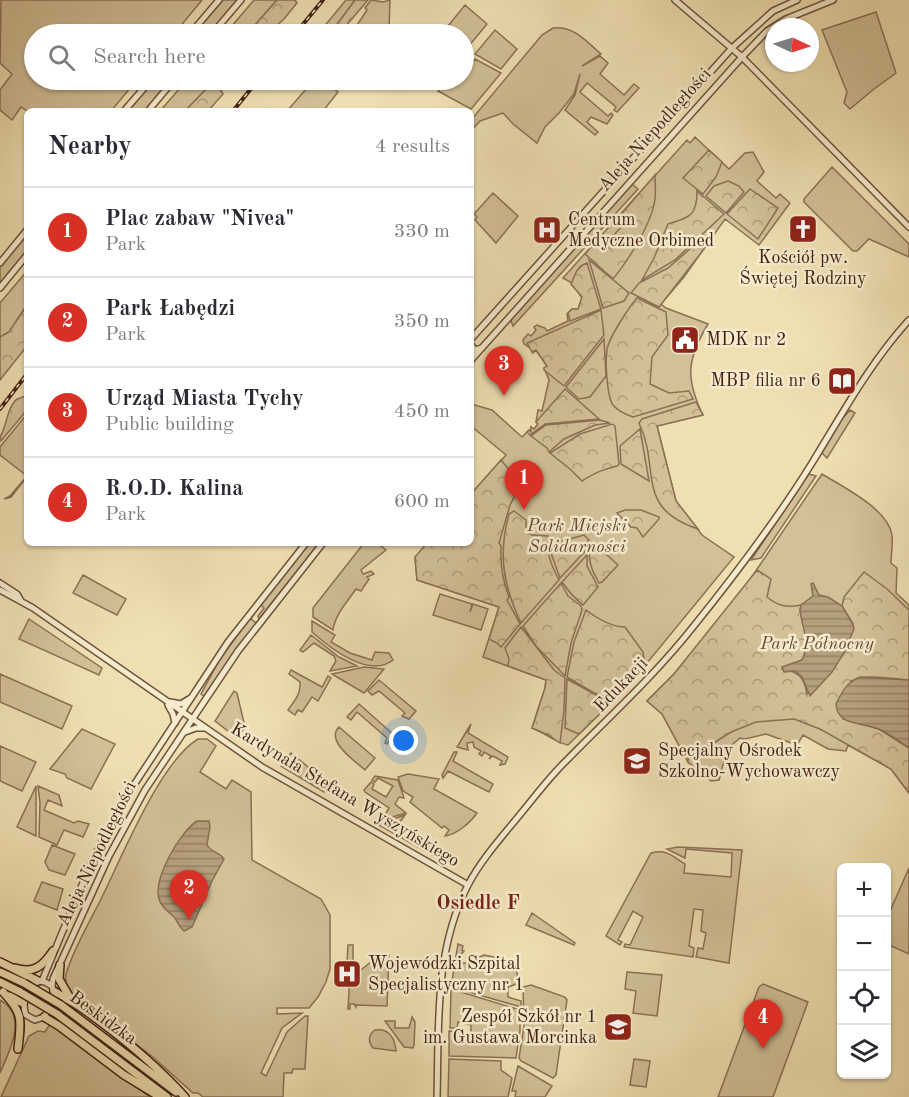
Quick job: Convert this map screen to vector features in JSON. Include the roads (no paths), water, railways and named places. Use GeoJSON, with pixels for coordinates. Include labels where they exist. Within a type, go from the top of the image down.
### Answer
{"type":"FeatureCollection","features":[{"type":"Feature","properties":{"kind":"main road"},"geometry":{"type":"LineString","coordinates":[[15,968],[30,970],[40,967],[53,951]]}},
{"type":"Feature","properties":{"kind":"main road"},"geometry":{"type":"LineString","coordinates":[[0,962],[40,981]]}},
{"type":"Feature","properties":{"kind":"main road"},"geometry":{"type":"LineString","coordinates":[[60,965],[59,978],[65,992],[74,1002]]}},
{"type":"Feature","properties":{"kind":"main road","name":"Beskidzka"},"geometry":{"type":"LineString","coordinates":[[0,972],[61,1005],[184,1097]]}},
{"type":"Feature","properties":{"kind":"main road","name":"Beskidzka"},"geometry":{"type":"LineString","coordinates":[[0,982],[57,1014],[167,1097]]}},
{"type":"Feature","properties":{"kind":"main road"},"geometry":{"type":"LineString","coordinates":[[53,989],[74,1002],[157,1067],[184,1097]]}},
{"type":"Feature","properties":{"kind":"main road"},"geometry":{"type":"LineString","coordinates":[[1,992],[23,1003]]}},
{"type":"Feature","properties":{"kind":"main road"},"geometry":{"type":"LineString","coordinates":[[1,992],[14,1004],[18,1013],[20,1025],[18,1049]]}},
{"type":"Feature","properties":{"kind":"main road"},"geometry":{"type":"LineString","coordinates":[[44,1017],[124,1075],[160,1097]]}},
{"type":"Feature","properties":{"kind":"street"},"geometry":{"type":"LineString","coordinates":[[198,24],[219,0]]}},
{"type":"Feature","properties":{"kind":"street"},"geometry":{"type":"LineString","coordinates":[[221,24],[242,0]]}},
{"type":"Feature","properties":{"kind":"street"},"geometry":{"type":"LineString","coordinates":[[675,0],[732,48],[909,227]]}},
{"type":"Feature","properties":{"kind":"street","name":"Aleja Niepodległości"},"geometry":{"type":"LineString","coordinates":[[474,338],[732,48],[773,11],[797,0]]}},
{"type":"Feature","properties":{"kind":"street","name":"Aleja Niepodległości"},"geometry":{"type":"LineString","coordinates":[[474,357],[741,57],[767,32],[786,19],[833,0]]}},
{"type":"Feature","properties":{"kind":"street"},"geometry":{"type":"LineString","coordinates":[[127,108],[142,90]]}},
{"type":"Feature","properties":{"kind":"street"},"geometry":{"type":"LineString","coordinates":[[151,108],[166,90]]}},
{"type":"Feature","properties":{"kind":"street"},"geometry":{"type":"LineString","coordinates":[[0,263],[24,234]]}},
{"type":"Feature","properties":{"kind":"street"},"geometry":{"type":"LineString","coordinates":[[0,288],[24,259]]}},
{"type":"Feature","properties":{"kind":"street"},"geometry":{"type":"LineString","coordinates":[[523,282],[530,283],[532,290]]}},
{"type":"Feature","properties":{"kind":"street","name":"Edukacji"},"geometry":{"type":"LineString","coordinates":[[436,1097],[443,963],[454,919],[468,885],[490,850],[559,768],[644,684],[747,560],[872,367],[909,320]]}},
{"type":"Feature","properties":{"kind":"street"},"geometry":{"type":"LineString","coordinates":[[474,348],[475,350],[482,348]]}},
{"type":"Feature","properties":{"kind":"street","name":"Aleja Niepodległości"},"geometry":{"type":"LineString","coordinates":[[40,981],[89,869],[126,797],[228,642],[304,546]]}},
{"type":"Feature","properties":{"kind":"street","name":"Aleja Niepodległości"},"geometry":{"type":"LineString","coordinates":[[53,989],[53,979],[100,875],[133,811],[181,734],[238,651],[321,546]]}},
{"type":"Feature","properties":{"kind":"street","name":"Kardynała Stefana Wyszyńskiego"},"geometry":{"type":"LineString","coordinates":[[0,583],[16,594],[21,601]]}},
{"type":"Feature","properties":{"kind":"street","name":"Kardynała Stefana Wyszyńskiego"},"geometry":{"type":"LineString","coordinates":[[0,590],[21,601],[268,771],[468,885]]}},
{"type":"Feature","properties":{"kind":"street"},"geometry":{"type":"LineString","coordinates":[[165,701],[181,704],[194,695]]}},
{"type":"Feature","properties":{"kind":"street"},"geometry":{"type":"LineString","coordinates":[[165,701],[173,714],[175,723]]}},
{"type":"Feature","properties":{"kind":"street"},"geometry":{"type":"LineString","coordinates":[[199,709],[200,717],[207,728]]}},
{"type":"Feature","properties":{"kind":"street","name":"Kardynała Stefana Wyszyńskiego"},"geometry":{"type":"LineString","coordinates":[[181,734],[196,728],[207,728]]}},
{"type":"Feature","properties":{"kind":"street"},"geometry":{"type":"LineString","coordinates":[[89,869],[97,870],[100,875]]}},
{"type":"Feature","properties":{"kind":"street"},"geometry":{"type":"LineString","coordinates":[[40,981],[53,989],[54,1002],[44,1017],[35,1020],[27,1016],[23,1003],[30,987],[40,981]]}},
{"type":"Feature","properties":{"kind":"railway"},"geometry":{"type":"LineString","coordinates":[[303,24],[323,0]]}},
{"type":"Feature","properties":{"kind":"railway"},"geometry":{"type":"LineString","coordinates":[[235,108],[250,90]]}},
{"type":"Feature","properties":{"kind":"railway"},"geometry":{"type":"LineString","coordinates":[[0,409],[24,378]]}},
{"type":"Feature","properties":{"kind":"place","name":"Kościół pw. Świętej Rodziny"},"geometry":{"type":"Point","coordinates":[803,229]}},
{"type":"Feature","properties":{"kind":"place","name":"Centrum Medyczne Orbimed"},"geometry":{"type":"Point","coordinates":[547,230]}},
{"type":"Feature","properties":{"kind":"place","name":"MDK nr 2"},"geometry":{"type":"Point","coordinates":[685,340]}},
{"type":"Feature","properties":{"kind":"place","name":"MBP filia nr 6"},"geometry":{"type":"Point","coordinates":[842,381]}},
{"type":"Feature","properties":{"kind":"place","name":"Urząd Miasta Tychy"},"geometry":{"type":"Point","coordinates":[504,396]}},
{"type":"Feature","properties":{"kind":"place","name":"Plac zabaw \"Nivea\""},"geometry":{"type":"Point","coordinates":[524,510]}},
{"type":"Feature","properties":{"kind":"place","name":"Specjalny Ośrodek Szkolno-Wychowawczy"},"geometry":{"type":"Point","coordinates":[637,761]}},
{"type":"Feature","properties":{"kind":"place","name":"Park Łabędzi"},"geometry":{"type":"Point","coordinates":[189,920]}},
{"type":"Feature","properties":{"kind":"place","name":"Wojewódzki Szpital Specjalistyczny nr 1"},"geometry":{"type":"Point","coordinates":[347,974]}},
{"type":"Feature","properties":{"kind":"place","name":"Zespół Szkół nr 1 im. Gustawa Morcinka"},"geometry":{"type":"Point","coordinates":[618,1027]}},
{"type":"Feature","properties":{"kind":"place","name":"R.O.D. Kalina"},"geometry":{"type":"Point","coordinates":[763,1049]}},
{"type":"Feature","properties":{"kind":"district","name":"Osiedle F"},"geometry":{"type":"Point","coordinates":[478,904]}},
{"type":"Feature","properties":{"kind":"park label","name":"Park Miejski Solidarności"},"geometry":{"type":"Point","coordinates":[577,536]}},
{"type":"Feature","properties":{"kind":"park label","name":"Park Północny"},"geometry":{"type":"Point","coordinates":[817,644]}}]}
